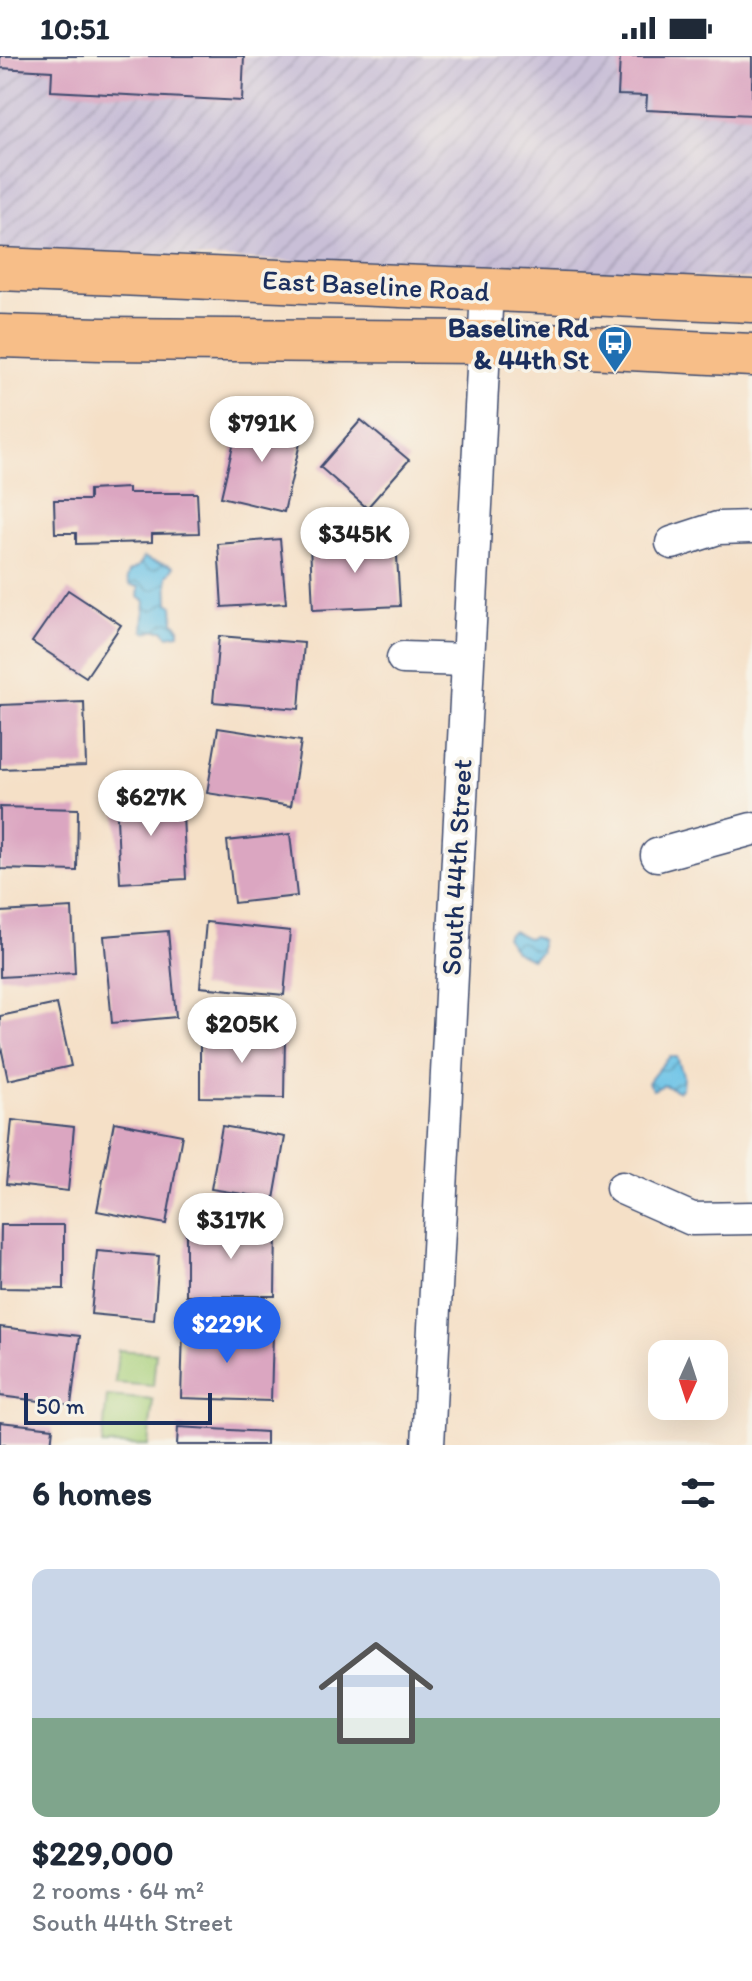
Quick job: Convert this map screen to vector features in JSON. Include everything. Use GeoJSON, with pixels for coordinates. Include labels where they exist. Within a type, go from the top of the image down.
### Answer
{"type":"FeatureCollection","features":[{"type":"Feature","properties":{"kind":"main road","name":"East Baseline Road"},"geometry":{"type":"LineString","coordinates":[[0,269],[752,301]]}},
{"type":"Feature","properties":{"kind":"main road","name":"East Baseline Road"},"geometry":{"type":"LineString","coordinates":[[0,336],[483,342],[752,355]]}},
{"type":"Feature","properties":{"kind":"street","name":"South 44th Street"},"geometry":{"type":"LineString","coordinates":[[428,1445],[487,290]]}},
{"type":"Feature","properties":{"kind":"street"},"geometry":{"type":"LineString","coordinates":[[672,543],[718,528],[752,527]]}},
{"type":"Feature","properties":{"kind":"street"},"geometry":{"type":"LineString","coordinates":[[403,658],[467,660]]}},
{"type":"Feature","properties":{"kind":"street"},"geometry":{"type":"LineString","coordinates":[[657,855],[752,829]]}},
{"type":"Feature","properties":{"kind":"street"},"geometry":{"type":"LineString","coordinates":[[622,1188],[692,1219],[752,1218]]}},
{"type":"Feature","properties":{"kind":"shaded area"},"geometry":{"type":"Polygon","coordinates":[[[0,56],[752,56],[752,279],[0,250],[0,56]]]}},
{"type":"Feature","properties":{"kind":"green space"},"geometry":{"type":"Polygon","coordinates":[[[118,1350],[156,1353],[153,1386],[115,1383],[118,1350]]]}},
{"type":"Feature","properties":{"kind":"green space"},"geometry":{"type":"Polygon","coordinates":[[[107,1396],[153,1400],[148,1445],[102,1445],[107,1396]]]}},
{"type":"Feature","properties":{"kind":"water"},"geometry":{"type":"Polygon","coordinates":[[[144,557],[174,567],[167,576],[168,603],[173,606],[179,634],[168,636],[163,630],[147,633],[143,630],[145,601],[138,597],[139,587],[130,585],[127,579],[129,572],[139,566],[144,557]]]}},
{"type":"Feature","properties":{"kind":"water"},"geometry":{"type":"Polygon","coordinates":[[[513,931],[541,940],[541,952],[531,959],[515,951],[506,937],[513,931]]]}},
{"type":"Feature","properties":{"kind":"water"},"geometry":{"type":"Polygon","coordinates":[[[670,1057],[677,1057],[683,1075],[682,1088],[678,1091],[664,1085],[653,1090],[648,1083],[670,1057]]]}},
{"type":"Feature","properties":{"kind":"building"},"geometry":{"type":"Polygon","coordinates":[[[0,56],[244,56],[242,101],[51,91],[52,71],[0,68],[0,56]]]}},
{"type":"Feature","properties":{"kind":"building"},"geometry":{"type":"Polygon","coordinates":[[[620,56],[752,56],[752,115],[646,110],[647,96],[618,95],[620,56]]]}},
{"type":"Feature","properties":{"kind":"building"},"geometry":{"type":"Polygon","coordinates":[[[240,416],[303,430],[284,512],[221,497],[240,416]]]}},
{"type":"Feature","properties":{"kind":"building"},"geometry":{"type":"Polygon","coordinates":[[[361,420],[409,460],[367,508],[320,467],[361,420]]]}},
{"type":"Feature","properties":{"kind":"building"},"geometry":{"type":"Polygon","coordinates":[[[128,488],[128,493],[197,493],[199,533],[152,534],[152,542],[76,544],[76,533],[55,533],[54,500],[89,500],[89,490],[128,488]]]}},
{"type":"Feature","properties":{"kind":"building"},"geometry":{"type":"Polygon","coordinates":[[[280,539],[286,603],[222,607],[218,544],[280,539]]]}},
{"type":"Feature","properties":{"kind":"building"},"geometry":{"type":"Polygon","coordinates":[[[396,540],[400,606],[313,610],[310,544],[396,540]]]}},
{"type":"Feature","properties":{"kind":"building"},"geometry":{"type":"Polygon","coordinates":[[[68,590],[121,625],[86,677],[32,642],[68,590]]]}},
{"type":"Feature","properties":{"kind":"building"},"geometry":{"type":"Polygon","coordinates":[[[219,636],[304,643],[299,709],[213,702],[219,636]]]}},
{"type":"Feature","properties":{"kind":"building"},"geometry":{"type":"Polygon","coordinates":[[[84,702],[86,766],[0,769],[0,705],[84,702]]]}},
{"type":"Feature","properties":{"kind":"building"},"geometry":{"type":"Polygon","coordinates":[[[218,728],[301,741],[291,806],[207,793],[218,728]]]}},
{"type":"Feature","properties":{"kind":"building"},"geometry":{"type":"Polygon","coordinates":[[[182,793],[186,879],[120,883],[116,796],[182,793]]]}},
{"type":"Feature","properties":{"kind":"building"},"geometry":{"type":"Polygon","coordinates":[[[0,807],[78,809],[77,871],[0,869],[0,807]]]}},
{"type":"Feature","properties":{"kind":"building"},"geometry":{"type":"Polygon","coordinates":[[[290,834],[297,896],[234,903],[227,841],[290,834]]]}},
{"type":"Feature","properties":{"kind":"building"},"geometry":{"type":"Polygon","coordinates":[[[72,908],[75,973],[0,977],[0,912],[72,908]]]}},
{"type":"Feature","properties":{"kind":"building"},"geometry":{"type":"Polygon","coordinates":[[[206,922],[290,931],[284,995],[200,987],[206,922]]]}},
{"type":"Feature","properties":{"kind":"building"},"geometry":{"type":"Polygon","coordinates":[[[168,931],[176,1017],[112,1023],[104,936],[168,931]]]}},
{"type":"Feature","properties":{"kind":"building"},"geometry":{"type":"Polygon","coordinates":[[[57,1004],[71,1066],[8,1080],[0,1042],[0,1016],[57,1004]]]}},
{"type":"Feature","properties":{"kind":"building"},"geometry":{"type":"Polygon","coordinates":[[[200,1033],[285,1033],[284,1098],[200,1097],[200,1033]]]}},
{"type":"Feature","properties":{"kind":"building"},"geometry":{"type":"Polygon","coordinates":[[[12,1120],[74,1127],[68,1191],[6,1184],[12,1120]]]}},
{"type":"Feature","properties":{"kind":"building"},"geometry":{"type":"Polygon","coordinates":[[[114,1122],[182,1135],[166,1224],[97,1211],[114,1122]]]}},
{"type":"Feature","properties":{"kind":"building"},"geometry":{"type":"Polygon","coordinates":[[[222,1126],[285,1137],[274,1199],[211,1189],[222,1126]]]}},
{"type":"Feature","properties":{"kind":"building"},"geometry":{"type":"Polygon","coordinates":[[[1,1225],[64,1225],[64,1289],[0,1288],[1,1225]]]}},
{"type":"Feature","properties":{"kind":"building"},"geometry":{"type":"Polygon","coordinates":[[[186,1227],[276,1227],[275,1296],[186,1296],[186,1227]]]}},
{"type":"Feature","properties":{"kind":"building"},"geometry":{"type":"Polygon","coordinates":[[[97,1251],[159,1256],[154,1320],[91,1314],[97,1251]]]}},
{"type":"Feature","properties":{"kind":"building"},"geometry":{"type":"Polygon","coordinates":[[[0,1327],[80,1336],[71,1405],[0,1396],[0,1327]]]}},
{"type":"Feature","properties":{"kind":"building"},"geometry":{"type":"Polygon","coordinates":[[[183,1329],[273,1332],[271,1401],[181,1398],[183,1329]]]}},
{"type":"Feature","properties":{"kind":"building"},"geometry":{"type":"Polygon","coordinates":[[[0,1422],[53,1428],[51,1445],[0,1445],[0,1422]]]}},
{"type":"Feature","properties":{"kind":"building"},"geometry":{"type":"Polygon","coordinates":[[[178,1427],[266,1432],[266,1445],[177,1445],[178,1427]]]}},
{"type":"Feature","properties":{"kind":"place","name":"Baseline Rd & 44th St"},"geometry":{"type":"Point","coordinates":[615,374]}}]}
